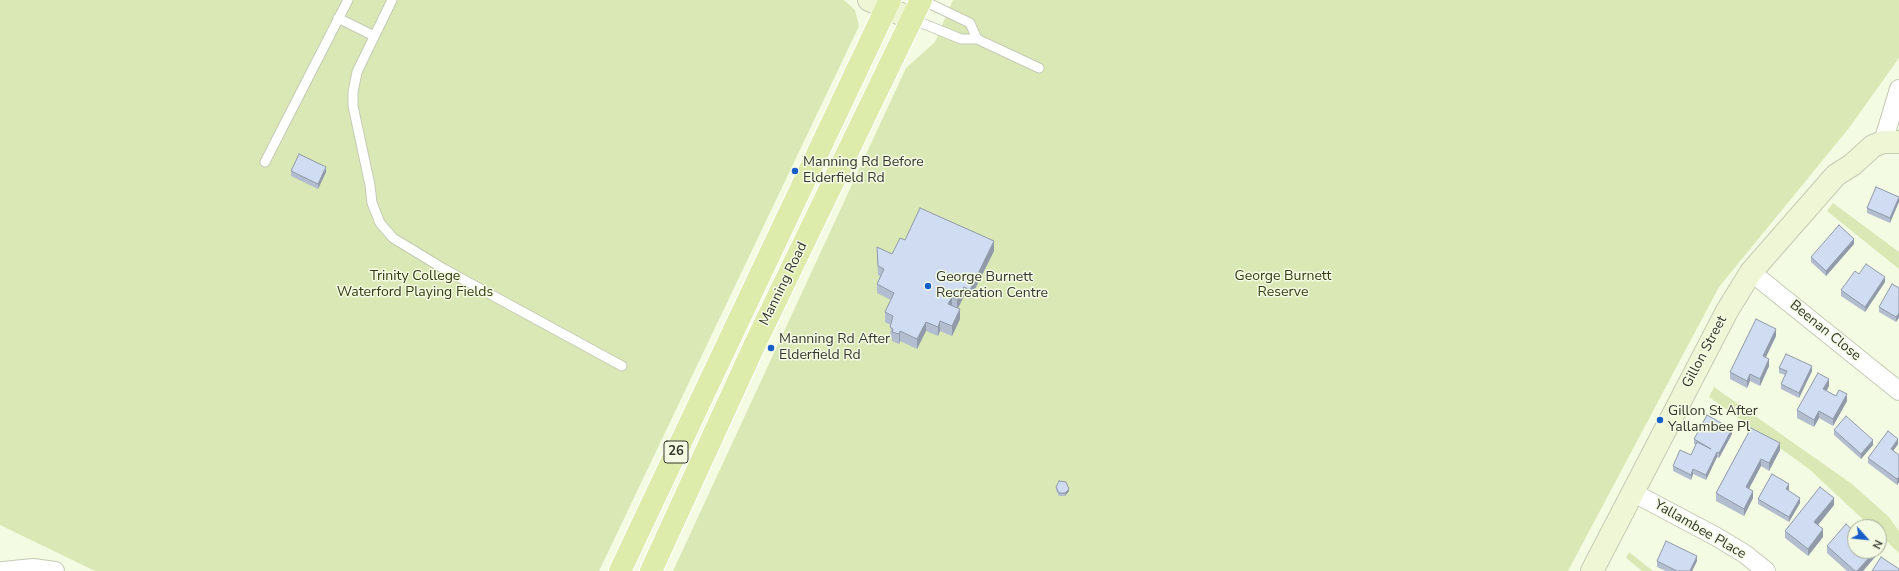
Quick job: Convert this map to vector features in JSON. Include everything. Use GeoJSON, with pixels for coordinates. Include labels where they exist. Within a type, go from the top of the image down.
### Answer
{"type":"FeatureCollection","features":[{"type":"Feature","properties":{"kind":"main road","name":"Manning Road"},"geometry":{"type":"LineString","coordinates":[[651,571],[755,344],[922,0]]}},
{"type":"Feature","properties":{"kind":"main road","name":"Manning Road"},"geometry":{"type":"LineString","coordinates":[[620,571],[881,3]]}},
{"type":"Feature","properties":{"kind":"street"},"geometry":{"type":"LineString","coordinates":[[881,3],[912,19]]}},
{"type":"Feature","properties":{"kind":"street","name":"Gillon Street"},"geometry":{"type":"LineString","coordinates":[[1592,571],[1727,311],[1751,272],[1836,175],[1852,165],[1873,146],[1894,137],[1899,89]]}},
{"type":"Feature","properties":{"kind":"street","name":"Beenan Close"},"geometry":{"type":"LineString","coordinates":[[1751,272],[1767,283],[1899,391]]}},
{"type":"Feature","properties":{"kind":"street","name":"Yallambee Place"},"geometry":{"type":"LineString","coordinates":[[1632,492],[1715,536],[1745,554],[1766,571]]}},
{"type":"Feature","properties":{"kind":"street"},"geometry":{"type":"LineString","coordinates":[[3,571],[33,568],[55,571]]}},
{"type":"Feature","properties":{"kind":"lane"},"geometry":{"type":"LineString","coordinates":[[266,162],[348,0]]}},
{"type":"Feature","properties":{"kind":"lane"},"geometry":{"type":"LineString","coordinates":[[392,0],[357,72],[353,92],[353,106],[370,185],[372,203],[380,223],[393,238],[444,269],[622,366]]}},
{"type":"Feature","properties":{"kind":"lane"},"geometry":{"type":"LineString","coordinates":[[922,0],[970,23],[977,39]]}},
{"type":"Feature","properties":{"kind":"lane"},"geometry":{"type":"LineString","coordinates":[[338,18],[374,36]]}},
{"type":"Feature","properties":{"kind":"lane"},"geometry":{"type":"LineString","coordinates":[[912,19],[930,25],[961,39],[977,39],[1039,68]]}},
{"type":"Feature","properties":{"kind":"green space","name":"Trinity College Waterford Playing Fields"},"geometry":{"type":"Polygon","coordinates":[[[0,0],[844,0],[855,10],[859,26],[599,571],[95,571],[0,525],[0,0]]]}},
{"type":"Feature","properties":{"kind":"green space","name":"George Burnett Reserve"},"geometry":{"type":"Polygon","coordinates":[[[953,0],[1899,0],[1899,58],[1849,128],[1719,287],[1568,571],[673,571],[906,68],[935,42],[953,0]]]}},
{"type":"Feature","properties":{"kind":"green space"},"geometry":{"type":"Polygon","coordinates":[[[1833,203],[1899,252],[1899,269],[1827,211],[1833,203]]]}},
{"type":"Feature","properties":{"kind":"green space"},"geometry":{"type":"Polygon","coordinates":[[[1714,387],[1852,484],[1889,517],[1899,531],[1899,553],[1887,542],[1887,519],[1862,519],[1809,469],[1709,397],[1714,387]]]}},
{"type":"Feature","properties":{"kind":"green space"},"geometry":{"type":"Polygon","coordinates":[[[1629,552],[1653,571],[1642,571],[1626,558],[1629,552]]]}},
{"type":"Feature","properties":{"kind":"building"},"geometry":{"type":"Polygon","coordinates":[[[299,154],[326,167],[318,184],[291,171],[299,154]]]}},
{"type":"Feature","properties":{"kind":"building"},"geometry":{"type":"Polygon","coordinates":[[[1876,187],[1899,197],[1890,218],[1867,208],[1876,187]]]}},
{"type":"Feature","properties":{"kind":"building","name":"George Burnett Recreation Centre"},"geometry":{"type":"Polygon","coordinates":[[[920,208],[994,241],[970,290],[964,287],[957,300],[952,297],[948,304],[960,309],[952,326],[940,321],[938,327],[926,322],[917,339],[900,331],[899,334],[892,332],[893,329],[890,327],[893,316],[885,312],[894,293],[877,284],[884,269],[878,266],[877,247],[892,254],[900,238],[905,240],[920,208]]]}},
{"type":"Feature","properties":{"kind":"building"},"geometry":{"type":"Polygon","coordinates":[[[1839,225],[1854,239],[1826,271],[1811,257],[1839,225]]]}},
{"type":"Feature","properties":{"kind":"building"},"geometry":{"type":"Polygon","coordinates":[[[1866,264],[1885,277],[1865,307],[1841,290],[1855,271],[1859,274],[1866,264]]]}},
{"type":"Feature","properties":{"kind":"building"},"geometry":{"type":"Polygon","coordinates":[[[1892,284],[1899,288],[1899,313],[1896,317],[1879,307],[1892,284]]]}},
{"type":"Feature","properties":{"kind":"building"},"geometry":{"type":"Polygon","coordinates":[[[1756,319],[1776,329],[1763,356],[1769,359],[1760,379],[1750,374],[1747,381],[1730,372],[1756,319]]]}},
{"type":"Feature","properties":{"kind":"building"},"geometry":{"type":"Polygon","coordinates":[[[1786,354],[1812,366],[1799,393],[1781,384],[1787,371],[1779,368],[1786,354]]]}},
{"type":"Feature","properties":{"kind":"building"},"geometry":{"type":"Polygon","coordinates":[[[1818,373],[1829,379],[1823,389],[1836,396],[1839,390],[1847,394],[1833,419],[1819,411],[1814,420],[1797,410],[1818,373]]]}},
{"type":"Feature","properties":{"kind":"building"},"geometry":{"type":"Polygon","coordinates":[[[1707,415],[1732,429],[1719,453],[1717,452],[1706,475],[1693,469],[1691,475],[1673,466],[1680,450],[1691,455],[1697,442],[1711,449],[1694,439],[1707,415]]]}},
{"type":"Feature","properties":{"kind":"building"},"geometry":{"type":"Polygon","coordinates":[[[1846,416],[1873,440],[1861,454],[1834,430],[1846,416]]]}},
{"type":"Feature","properties":{"kind":"building"},"geometry":{"type":"Polygon","coordinates":[[[1751,428],[1780,443],[1769,463],[1761,459],[1746,487],[1753,491],[1744,509],[1716,493],[1751,428]]]}},
{"type":"Feature","properties":{"kind":"building"},"geometry":{"type":"Polygon","coordinates":[[[1888,431],[1898,439],[1891,449],[1899,455],[1899,477],[1897,479],[1868,458],[1888,431]]]}},
{"type":"Feature","properties":{"kind":"building"},"geometry":{"type":"Polygon","coordinates":[[[1772,474],[1789,484],[1786,489],[1800,498],[1789,517],[1758,499],[1772,474]]]}},
{"type":"Feature","properties":{"kind":"building"},"geometry":{"type":"Polygon","coordinates":[[[1059,481],[1066,482],[1069,489],[1065,493],[1059,493],[1056,487],[1059,481]]]}},
{"type":"Feature","properties":{"kind":"building"},"geometry":{"type":"Polygon","coordinates":[[[1820,487],[1834,498],[1814,522],[1823,529],[1808,549],[1785,531],[1820,487]]]}},
{"type":"Feature","properties":{"kind":"building"},"geometry":{"type":"Polygon","coordinates":[[[1846,524],[1847,559],[1868,559],[1857,571],[1855,571],[1827,546],[1846,524]]]}},
{"type":"Feature","properties":{"kind":"building"},"geometry":{"type":"Polygon","coordinates":[[[1666,541],[1697,556],[1690,571],[1677,571],[1657,561],[1666,541]]]}},
{"type":"Feature","properties":{"kind":"building"},"geometry":{"type":"Polygon","coordinates":[[[1880,559],[1884,559],[1899,569],[1899,571],[1872,571],[1880,559]]]}},
{"type":"Feature","properties":{"kind":"place","name":"Manning Rd Before Elderfield Rd"},"geometry":{"type":"Point","coordinates":[795,171]}},
{"type":"Feature","properties":{"kind":"place","name":"George Burnett Recreation Centre"},"geometry":{"type":"Point","coordinates":[928,286]}},
{"type":"Feature","properties":{"kind":"place","name":"Manning Rd After Elderfield Rd"},"geometry":{"type":"Point","coordinates":[771,348]}},
{"type":"Feature","properties":{"kind":"place","name":"Gillon St After Yallambee Pl"},"geometry":{"type":"Point","coordinates":[1660,420]}}]}
